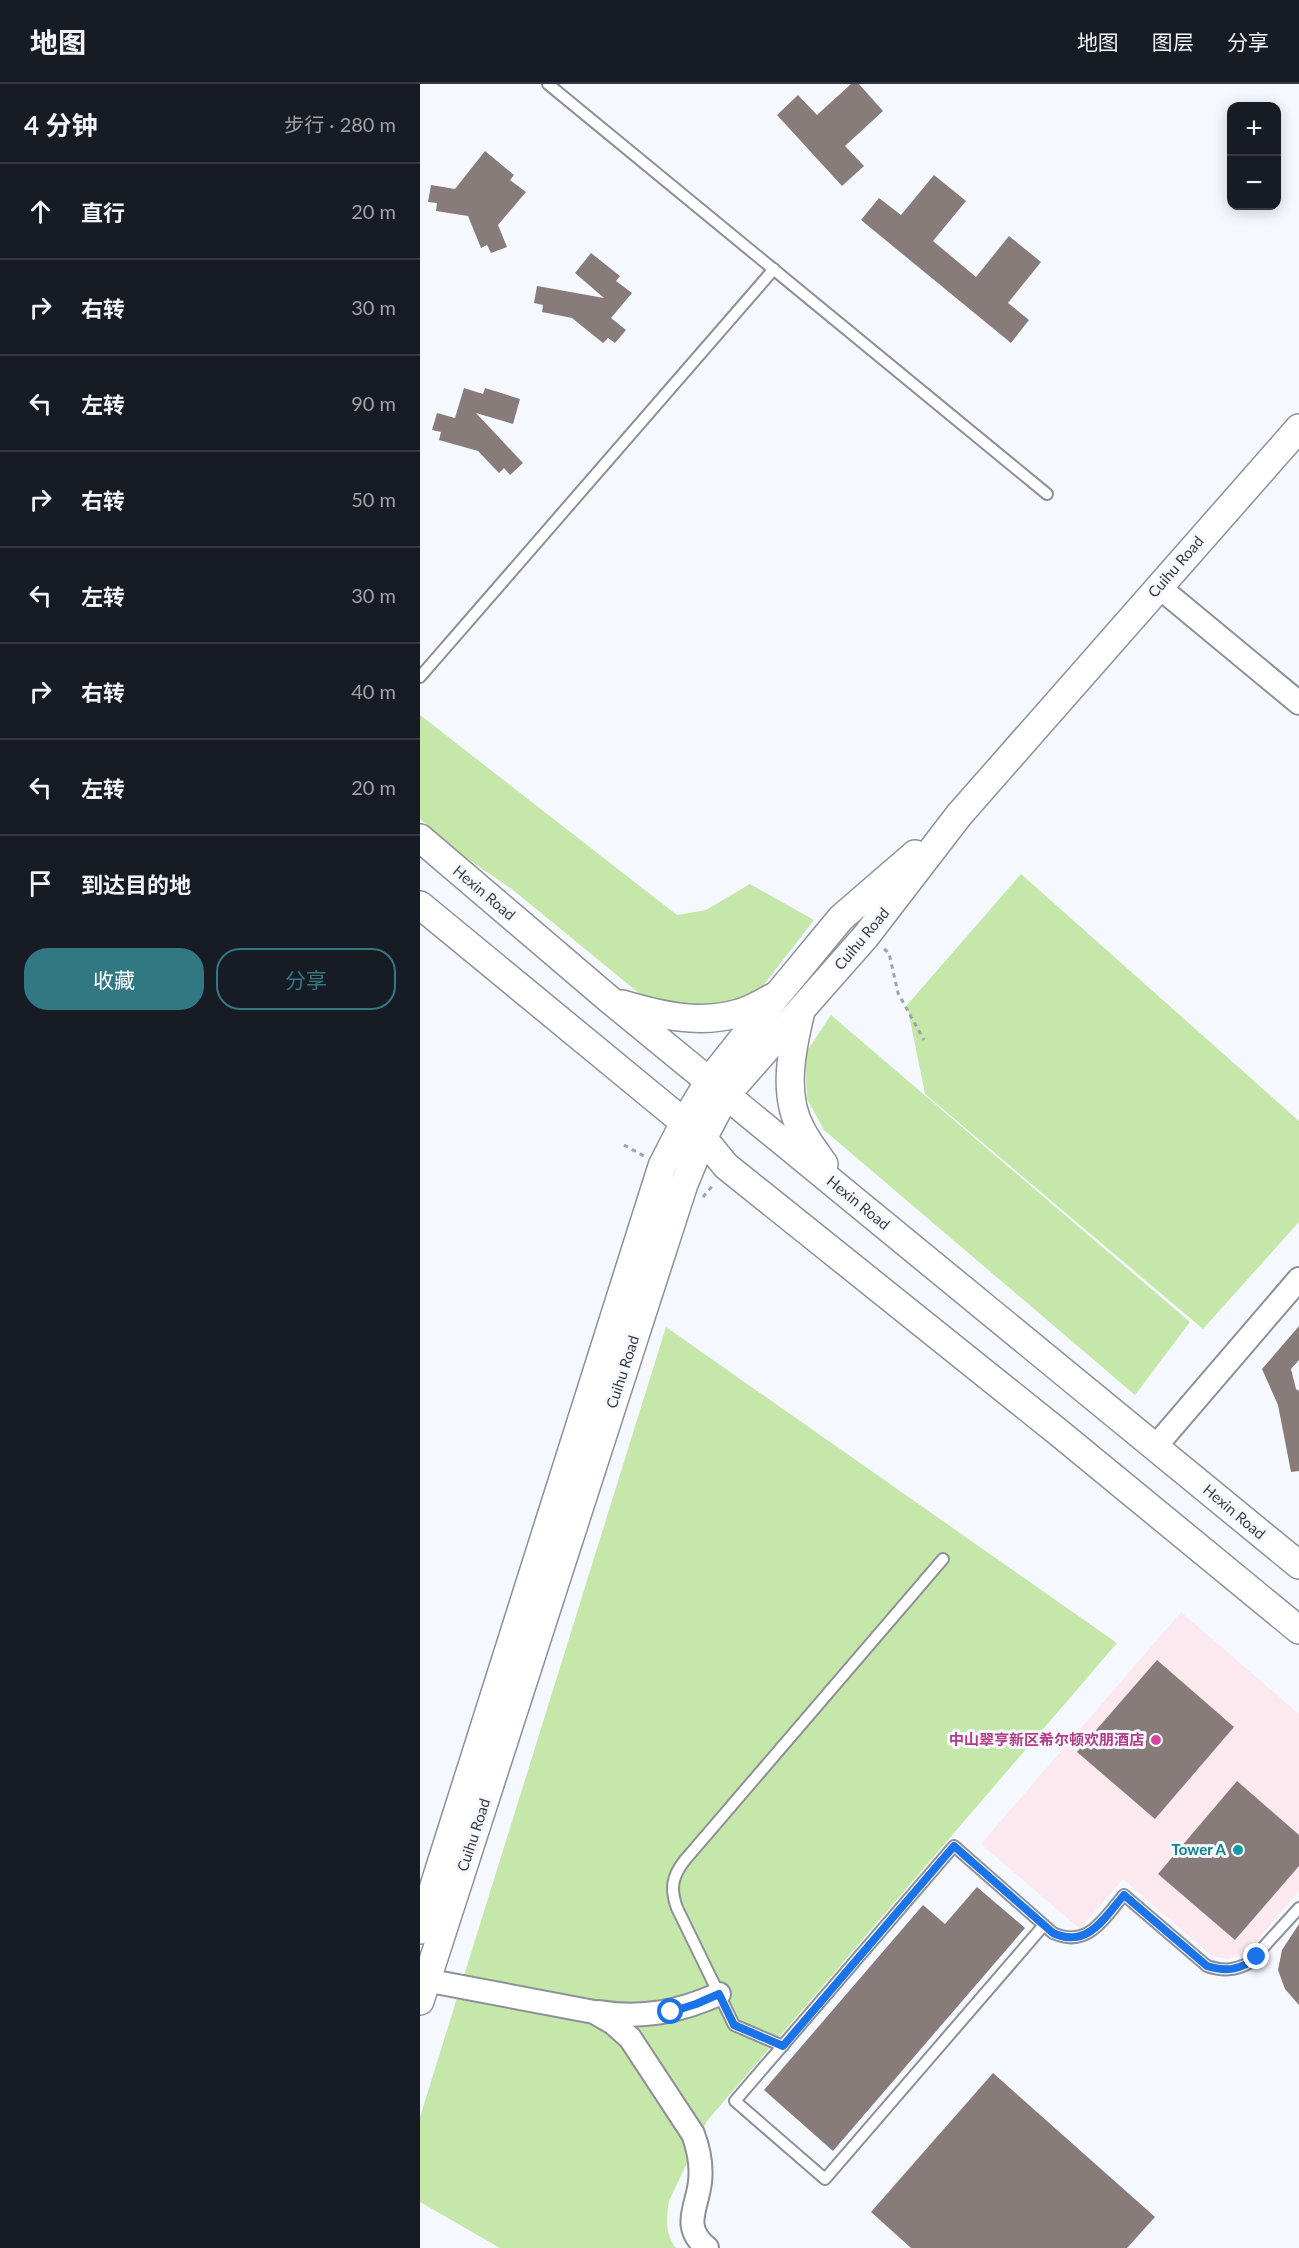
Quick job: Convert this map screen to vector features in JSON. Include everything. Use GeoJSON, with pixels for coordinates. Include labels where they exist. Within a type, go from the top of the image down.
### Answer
{"type":"FeatureCollection","features":[{"type":"Feature","properties":{"kind":"street","name":"Cuihu Road"},"geometry":{"type":"LineString","coordinates":[[718,1088],[801,1010],[866,936],[959,815],[1299,428]]}},
{"type":"Feature","properties":{"kind":"street"},"geometry":{"type":"LineString","coordinates":[[1159,587],[1299,703]]}},
{"type":"Feature","properties":{"kind":"street","name":"Cuihu Road"},"geometry":{"type":"LineString","coordinates":[[420,1930],[662,1166],[693,1130],[779,993],[841,918],[959,815]]}},
{"type":"Feature","properties":{"kind":"street","name":"Hexin Road"},"geometry":{"type":"LineString","coordinates":[[420,838],[610,1000],[1299,1565]]}},
{"type":"Feature","properties":{"kind":"street"},"geometry":{"type":"LineString","coordinates":[[420,905],[693,1130],[726,1166],[1058,1432],[1299,1630]]}},
{"type":"Feature","properties":{"kind":"street"},"geometry":{"type":"LineString","coordinates":[[610,1000],[658,1015],[687,1018],[712,1017],[737,1014],[779,993]]}},
{"type":"Feature","properties":{"kind":"street"},"geometry":{"type":"LineString","coordinates":[[801,1010],[790,1063],[793,1102],[800,1128],[839,1188]]}},
{"type":"Feature","properties":{"kind":"street","name":"Cuihu Road"},"geometry":{"type":"LineString","coordinates":[[422,1987],[680,1195],[693,1130]]}},
{"type":"Feature","properties":{"kind":"street"},"geometry":{"type":"LineString","coordinates":[[1155,1447],[1299,1279]]}},
{"type":"Feature","properties":{"kind":"street"},"geometry":{"type":"LineString","coordinates":[[422,1987],[620,2015],[654,2014],[696,2004],[719,1994]]}},
{"type":"Feature","properties":{"kind":"street"},"geometry":{"type":"LineString","coordinates":[[594,2012],[614,2023],[630,2038],[693,2134],[699,2150],[701,2168],[700,2185],[692,2218],[693,2230],[699,2241],[707,2248]]}},
{"type":"Feature","properties":{"kind":"lane"},"geometry":{"type":"LineString","coordinates":[[548,84],[1047,494]]}},
{"type":"Feature","properties":{"kind":"lane"},"geometry":{"type":"LineString","coordinates":[[420,677],[774,269]]}},
{"type":"Feature","properties":{"kind":"lane"},"geometry":{"type":"LineString","coordinates":[[783,2046],[734,2025],[674,1902],[672,1882],[677,1870],[943,1559]]}},
{"type":"Feature","properties":{"kind":"lane"},"geometry":{"type":"LineString","coordinates":[[1044,1925],[825,2179],[735,2101],[954,1846],[1044,1925],[1064,1938],[1086,1935],[1095,1929],[1124,1895],[1207,1966],[1229,1970],[1249,1964],[1257,1957],[1299,1908]]}},
{"type":"Feature","properties":{"kind":"path"},"geometry":{"type":"LineString","coordinates":[[866,936],[889,953],[898,993],[924,1040]]}},
{"type":"Feature","properties":{"kind":"shaded area"},"geometry":{"type":"Polygon","coordinates":[[[1181,1612],[1299,1714],[1299,1891],[1250,1949],[1228,1959],[1212,1956],[1123,1879],[1080,1929],[981,1844],[1181,1612]]]}},
{"type":"Feature","properties":{"kind":"green space"},"geometry":{"type":"Polygon","coordinates":[[[420,715],[677,915],[706,910],[750,884],[814,920],[756,995],[727,1009],[651,1003],[513,890],[462,855],[420,819],[420,715]]]}},
{"type":"Feature","properties":{"kind":"green space"},"geometry":{"type":"Polygon","coordinates":[[[1021,874],[1299,1121],[1299,1222],[1203,1329],[925,1094],[907,1005],[1021,874]]]}},
{"type":"Feature","properties":{"kind":"green space"},"geometry":{"type":"Polygon","coordinates":[[[831,1015],[1190,1322],[1135,1395],[824,1130],[807,1099],[805,1054],[831,1015]]]}},
{"type":"Feature","properties":{"kind":"green space"},"geometry":{"type":"Polygon","coordinates":[[[666,1327],[1117,1643],[707,2121],[669,2201],[667,2226],[672,2243],[676,2248],[500,2248],[420,2202],[420,2117],[666,1327]]]}},
{"type":"Feature","properties":{"kind":"building"},"geometry":{"type":"Polygon","coordinates":[[[851,84],[859,84],[883,111],[845,146],[864,166],[842,186],[777,115],[798,95],[817,115],[851,84]]]}},
{"type":"Feature","properties":{"kind":"building"},"geometry":{"type":"Polygon","coordinates":[[[485,151],[514,175],[510,180],[526,192],[498,225],[507,247],[491,253],[487,245],[481,248],[468,216],[436,211],[437,203],[428,202],[431,185],[455,189],[485,151]]]}},
{"type":"Feature","properties":{"kind":"building"},"geometry":{"type":"Polygon","coordinates":[[[934,175],[966,201],[933,241],[976,277],[1009,236],[1041,262],[1008,303],[1029,320],[1011,343],[861,220],[879,198],[901,215],[934,175]]]}},
{"type":"Feature","properties":{"kind":"building"},"geometry":{"type":"Polygon","coordinates":[[[591,253],[620,276],[616,281],[632,293],[611,318],[626,330],[615,343],[608,338],[603,343],[572,318],[542,312],[543,305],[534,303],[537,286],[604,298],[575,273],[591,253]]]}},
{"type":"Feature","properties":{"kind":"building"},"geometry":{"type":"Polygon","coordinates":[[[464,388],[483,394],[485,388],[520,399],[513,424],[476,413],[523,463],[510,475],[504,468],[499,473],[478,451],[439,440],[441,432],[432,430],[437,413],[455,418],[464,388]]]}},
{"type":"Feature","properties":{"kind":"building"},"geometry":{"type":"Polygon","coordinates":[[[1299,1326],[1299,1360],[1291,1369],[1296,1389],[1299,1391],[1299,1471],[1291,1472],[1278,1405],[1262,1369],[1299,1326]]]}},
{"type":"Feature","properties":{"kind":"building"},"geometry":{"type":"Polygon","coordinates":[[[1157,1660],[1234,1727],[1155,1819],[1077,1752],[1157,1660]]]}},
{"type":"Feature","properties":{"kind":"building","name":"Tower A"},"geometry":{"type":"Polygon","coordinates":[[[1237,1781],[1299,1835],[1299,1866],[1235,1940],[1158,1874],[1237,1781]]]}},
{"type":"Feature","properties":{"kind":"building"},"geometry":{"type":"Polygon","coordinates":[[[977,1887],[1025,1928],[833,2151],[764,2090],[923,1905],[945,1924],[977,1887]]]}},
{"type":"Feature","properties":{"kind":"building"},"geometry":{"type":"Polygon","coordinates":[[[1299,1924],[1299,2005],[1285,1989],[1278,1970],[1282,1950],[1299,1924]]]}},
{"type":"Feature","properties":{"kind":"building"},"geometry":{"type":"Polygon","coordinates":[[[993,2073],[1155,2217],[1127,2248],[911,2248],[871,2212],[993,2073]]]}},
{"type":"Feature","properties":{"kind":"place","name":"中山翠亨新区希尔顿欢朋酒店"},"geometry":{"type":"Point","coordinates":[1156,1740]}},
{"type":"Feature","properties":{"kind":"place","name":"Tower A"},"geometry":{"type":"Point","coordinates":[1238,1850]}},
{"type":"Feature","properties":{"kind":"route"},"geometry":{"type":"LineString","coordinates":[[671,2012],[719,1994],[734,2025],[783,2046],[954,1846],[1053,1933],[1064,1938],[1086,1935],[1095,1929],[1124,1895],[1207,1966],[1218,1970],[1229,1970],[1249,1964],[1257,1957]]}}]}
